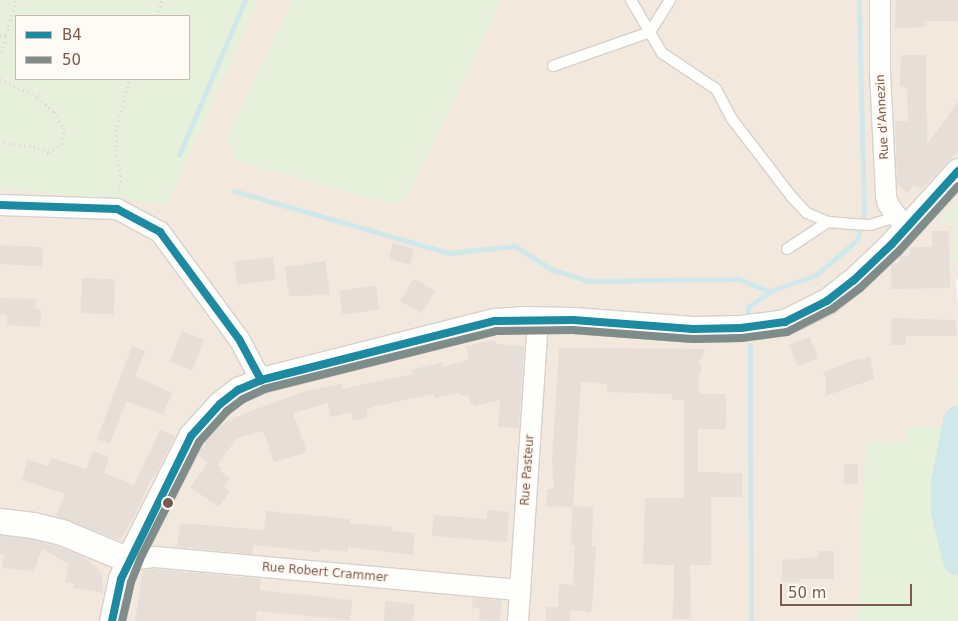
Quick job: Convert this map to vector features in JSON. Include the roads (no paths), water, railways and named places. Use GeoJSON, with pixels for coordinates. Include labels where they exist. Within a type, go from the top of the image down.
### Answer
{"type":"FeatureCollection","features":[{"type":"Feature","properties":{"kind":"street","name":"Rue d'Annezin"},"geometry":{"type":"LineString","coordinates":[[880,0],[880,72],[886,196],[888,204],[902,221]]}},
{"type":"Feature","properties":{"kind":"street"},"geometry":{"type":"LineString","coordinates":[[112,621],[121,579],[129,560],[142,530],[191,436],[220,404],[238,390],[261,380],[495,321],[538,319],[693,329],[741,328],[785,322],[827,301],[853,282],[902,221],[958,172]]}},
{"type":"Feature","properties":{"kind":"street"},"geometry":{"type":"LineString","coordinates":[[0,205],[117,209],[160,232],[239,340],[261,380]]}},
{"type":"Feature","properties":{"kind":"street","name":"Rue Pasteur"},"geometry":{"type":"LineString","coordinates":[[518,621],[538,319]]}},
{"type":"Feature","properties":{"kind":"street"},"geometry":{"type":"LineString","coordinates":[[0,521],[33,525],[64,533],[129,560]]}},
{"type":"Feature","properties":{"kind":"street","name":"Rue Robert Crammer"},"geometry":{"type":"LineString","coordinates":[[129,560],[154,557],[521,590]]}},
{"type":"Feature","properties":{"kind":"lane"},"geometry":{"type":"LineString","coordinates":[[631,0],[662,53],[716,90],[732,119],[807,214],[828,222],[852,224],[902,221]]}},
{"type":"Feature","properties":{"kind":"lane"},"geometry":{"type":"LineString","coordinates":[[553,66],[650,32],[670,0]]}},
{"type":"Feature","properties":{"kind":"lane"},"geometry":{"type":"LineString","coordinates":[[788,249],[828,222]]}},
{"type":"Feature","properties":{"kind":"waterway"},"geometry":{"type":"LineString","coordinates":[[179,155],[245,0]]}},
{"type":"Feature","properties":{"kind":"waterway"},"geometry":{"type":"LineString","coordinates":[[748,320],[748,307],[770,291],[816,275],[857,240],[864,212],[859,0]]}},
{"type":"Feature","properties":{"kind":"waterway"},"geometry":{"type":"LineString","coordinates":[[234,191],[449,253],[515,246],[553,270],[589,281],[738,279],[770,291]]}},
{"type":"Feature","properties":{"kind":"waterway"},"geometry":{"type":"LineString","coordinates":[[750,345],[751,621]]}},
{"type":"Feature","properties":{"kind":"waterway"},"geometry":{"type":"LineString","coordinates":[[958,421],[946,483],[946,511],[958,560]]}}]}
